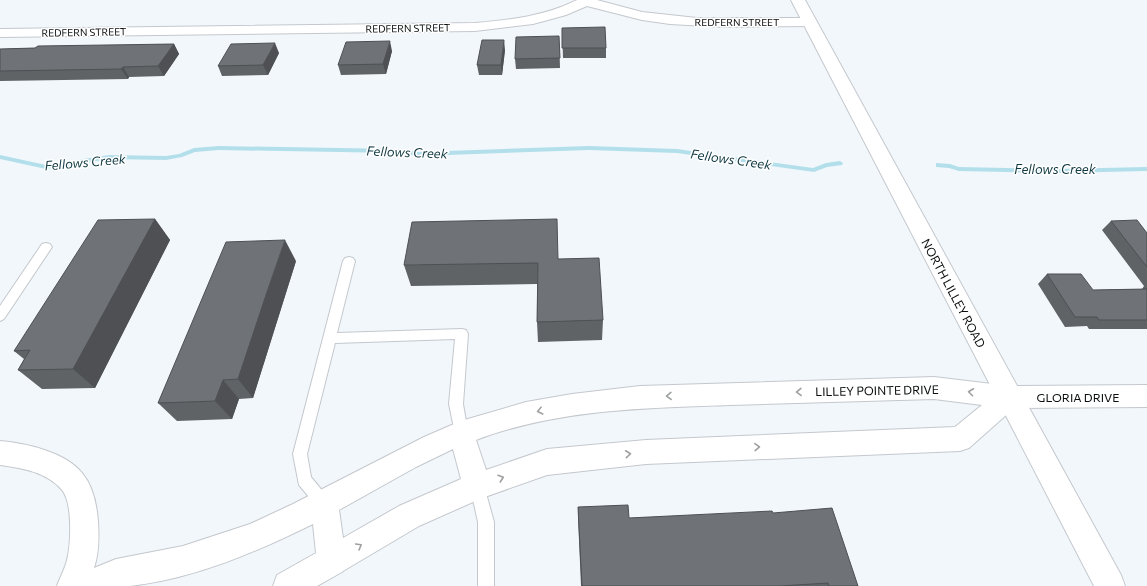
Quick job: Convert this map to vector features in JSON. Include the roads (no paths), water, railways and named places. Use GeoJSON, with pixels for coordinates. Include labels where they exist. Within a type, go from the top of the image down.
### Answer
{"type":"FeatureCollection","features":[{"type":"Feature","properties":{"kind":"street","name":"NORTH LILLEY ROAD"},"geometry":{"type":"LineString","coordinates":[[798,0],[1110,586]]}},
{"type":"Feature","properties":{"kind":"street","name":"REDFERN STREET"},"geometry":{"type":"LineString","coordinates":[[0,33],[475,27],[536,19],[562,12],[587,1],[629,14],[679,22],[720,24],[809,22]]}},
{"type":"Feature","properties":{"kind":"street","name":"LILLEY POINTE DRIVE"},"geometry":{"type":"LineString","coordinates":[[95,586],[110,576],[159,567],[218,550],[250,538],[324,504],[417,453],[461,434],[500,421],[547,410],[594,402],[640,397],[934,388],[1009,397]]}},
{"type":"Feature","properties":{"kind":"street","name":"GLORIA DRIVE"},"geometry":{"type":"LineString","coordinates":[[1009,397],[1147,396]]}},
{"type":"Feature","properties":{"kind":"street"},"geometry":{"type":"LineString","coordinates":[[288,586],[332,562],[409,516],[477,486],[547,462],[646,452],[960,440],[1009,397]]}},
{"type":"Feature","properties":{"kind":"street"},"geometry":{"type":"LineString","coordinates":[[461,434],[477,486]]}},
{"type":"Feature","properties":{"kind":"street"},"geometry":{"type":"LineString","coordinates":[[0,453],[29,456],[52,467],[72,480],[80,499],[85,533],[82,560],[72,586]]}},
{"type":"Feature","properties":{"kind":"street"},"geometry":{"type":"LineString","coordinates":[[324,504],[332,562]]}},
{"type":"Feature","properties":{"kind":"lane"},"geometry":{"type":"LineString","coordinates":[[0,316],[46,247]]}},
{"type":"Feature","properties":{"kind":"lane"},"geometry":{"type":"LineString","coordinates":[[324,504],[304,480],[300,454],[349,261]]}},
{"type":"Feature","properties":{"kind":"lane"},"geometry":{"type":"LineString","coordinates":[[329,338],[462,334],[456,404],[461,434]]}},
{"type":"Feature","properties":{"kind":"lane"},"geometry":{"type":"LineString","coordinates":[[477,486],[486,522],[486,586]]}},
{"type":"Feature","properties":{"kind":"waterway","name":"Fellows Creek"},"geometry":{"type":"LineString","coordinates":[[0,157],[46,167],[109,157],[166,158],[180,156],[194,150],[219,148],[395,151],[419,154],[589,148],[677,151],[814,170],[826,165],[840,163]]}},
{"type":"Feature","properties":{"kind":"waterway","name":"Fellows Creek"},"geometry":{"type":"LineString","coordinates":[[938,165],[950,166],[959,169],[1058,171],[1147,169]]}}]}
